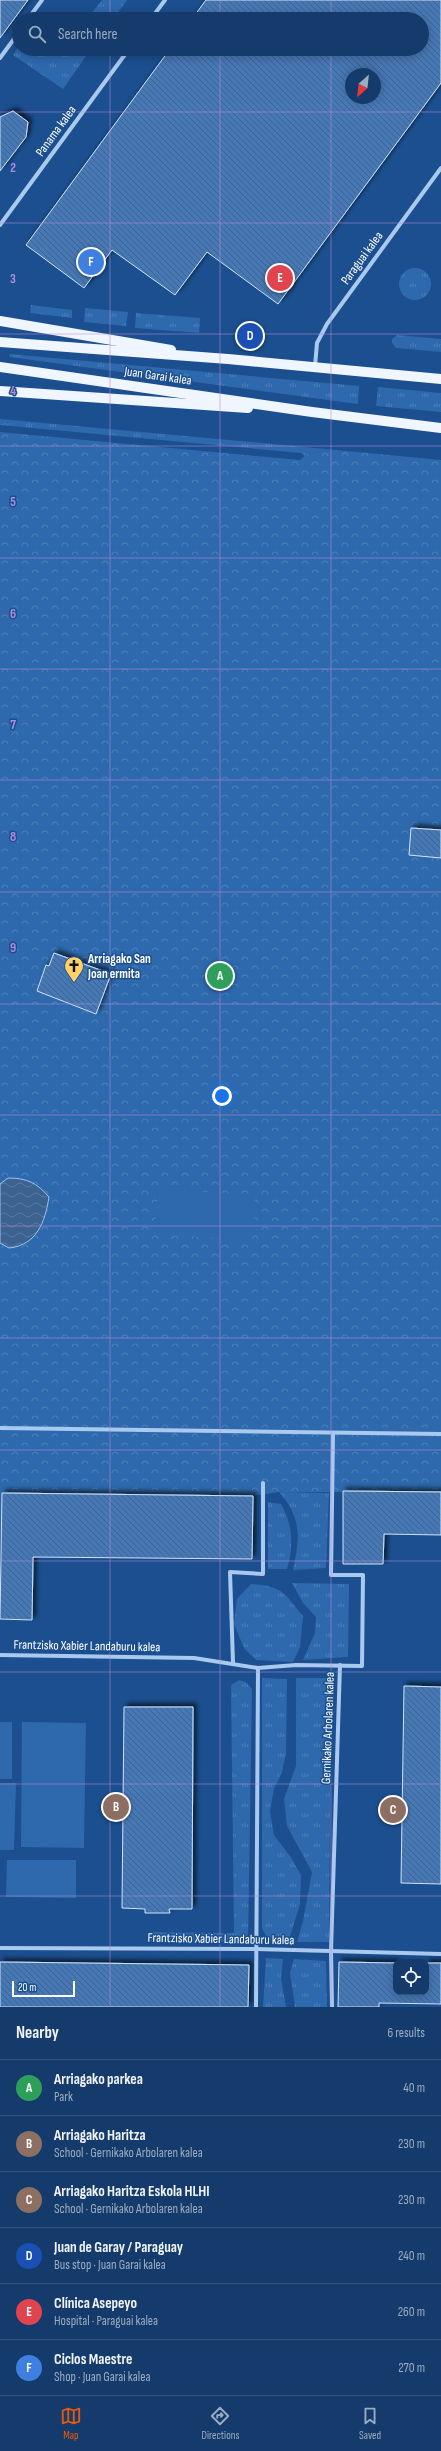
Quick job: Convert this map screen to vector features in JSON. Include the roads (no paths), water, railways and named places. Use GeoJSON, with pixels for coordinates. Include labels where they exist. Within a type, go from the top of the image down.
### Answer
{"type":"FeatureCollection","features":[{"type":"Feature","properties":{"kind":"main road","name":"Juan Garai kalea"},"geometry":{"type":"LineString","coordinates":[[0,321],[228,359]]}},
{"type":"Feature","properties":{"kind":"main road","name":"Juan Garai kalea"},"geometry":{"type":"LineString","coordinates":[[0,342],[228,359],[441,379]]}},
{"type":"Feature","properties":{"kind":"main road","name":"Juan Garai kalea"},"geometry":{"type":"LineString","coordinates":[[0,367],[312,412],[441,428]]}},
{"type":"Feature","properties":{"kind":"main road","name":"Juan Garai kalea"},"geometry":{"type":"LineString","coordinates":[[0,391],[81,398],[312,412]]}},
{"type":"Feature","properties":{"kind":"street"},"geometry":{"type":"LineString","coordinates":[[33,12],[42,0]]}},
{"type":"Feature","properties":{"kind":"street"},"geometry":{"type":"LineString","coordinates":[[156,12],[165,0]]}},
{"type":"Feature","properties":{"kind":"street"},"geometry":{"type":"LineString","coordinates":[[0,58],[12,42]]}},
{"type":"Feature","properties":{"kind":"street","name":"Panama kalea"},"geometry":{"type":"LineString","coordinates":[[0,226],[124,56]]}},
{"type":"Feature","properties":{"kind":"street","name":"Paraguai kalea"},"geometry":{"type":"LineString","coordinates":[[315,367],[317,343],[327,324],[441,168]]}},
{"type":"Feature","properties":{"kind":"street"},"geometry":{"type":"LineString","coordinates":[[0,1428],[272,1430],[332,1434],[441,1434]]}},
{"type":"Feature","properties":{"kind":"street","name":"Gernikako Arbolaren kalea"},"geometry":{"type":"LineString","coordinates":[[332,1434],[331,1575],[363,1575],[362,1666],[340,1665],[331,1951],[332,2007]]}},
{"type":"Feature","properties":{"kind":"street"},"geometry":{"type":"LineString","coordinates":[[233,1663],[230,1572],[263,1574],[263,1483]]}},
{"type":"Feature","properties":{"kind":"street","name":"Frantzisko Xabier Landaburu kalea"},"geometry":{"type":"LineString","coordinates":[[0,1655],[194,1658],[258,1668],[340,1665]]}},
{"type":"Feature","properties":{"kind":"street"},"geometry":{"type":"LineString","coordinates":[[256,2007],[258,1668]]}},
{"type":"Feature","properties":{"kind":"street","name":"Frantzisko Xabier Landaburu kalea"},"geometry":{"type":"LineString","coordinates":[[0,1948],[256,1949],[441,1954]]}},
{"type":"Feature","properties":{"kind":"water"},"geometry":{"type":"Polygon","coordinates":[[[8,1178],[21,1179],[31,1182],[49,1197],[45,1215],[38,1231],[26,1242],[19,1246],[9,1248],[0,1243],[0,1184],[8,1178]]]}},
{"type":"Feature","properties":{"kind":"place","name":"Ciclos Maestre"},"geometry":{"type":"Point","coordinates":[91,262]}},
{"type":"Feature","properties":{"kind":"place","name":"Clínica Asepeyo"},"geometry":{"type":"Point","coordinates":[280,278]}},
{"type":"Feature","properties":{"kind":"place","name":"Juan de Garay / Paraguay"},"geometry":{"type":"Point","coordinates":[250,336]}},
{"type":"Feature","properties":{"kind":"place","name":"Arriagako parkea"},"geometry":{"type":"Point","coordinates":[220,976]}},
{"type":"Feature","properties":{"kind":"place","name":"Arriagako San Joan ermita"},"geometry":{"type":"Point","coordinates":[74,983]}},
{"type":"Feature","properties":{"kind":"place","name":"Arriagako Haritza"},"geometry":{"type":"Point","coordinates":[116,1807]}},
{"type":"Feature","properties":{"kind":"place","name":"Arriagako Haritza Eskola HLHI"},"geometry":{"type":"Point","coordinates":[393,1810]}}]}
